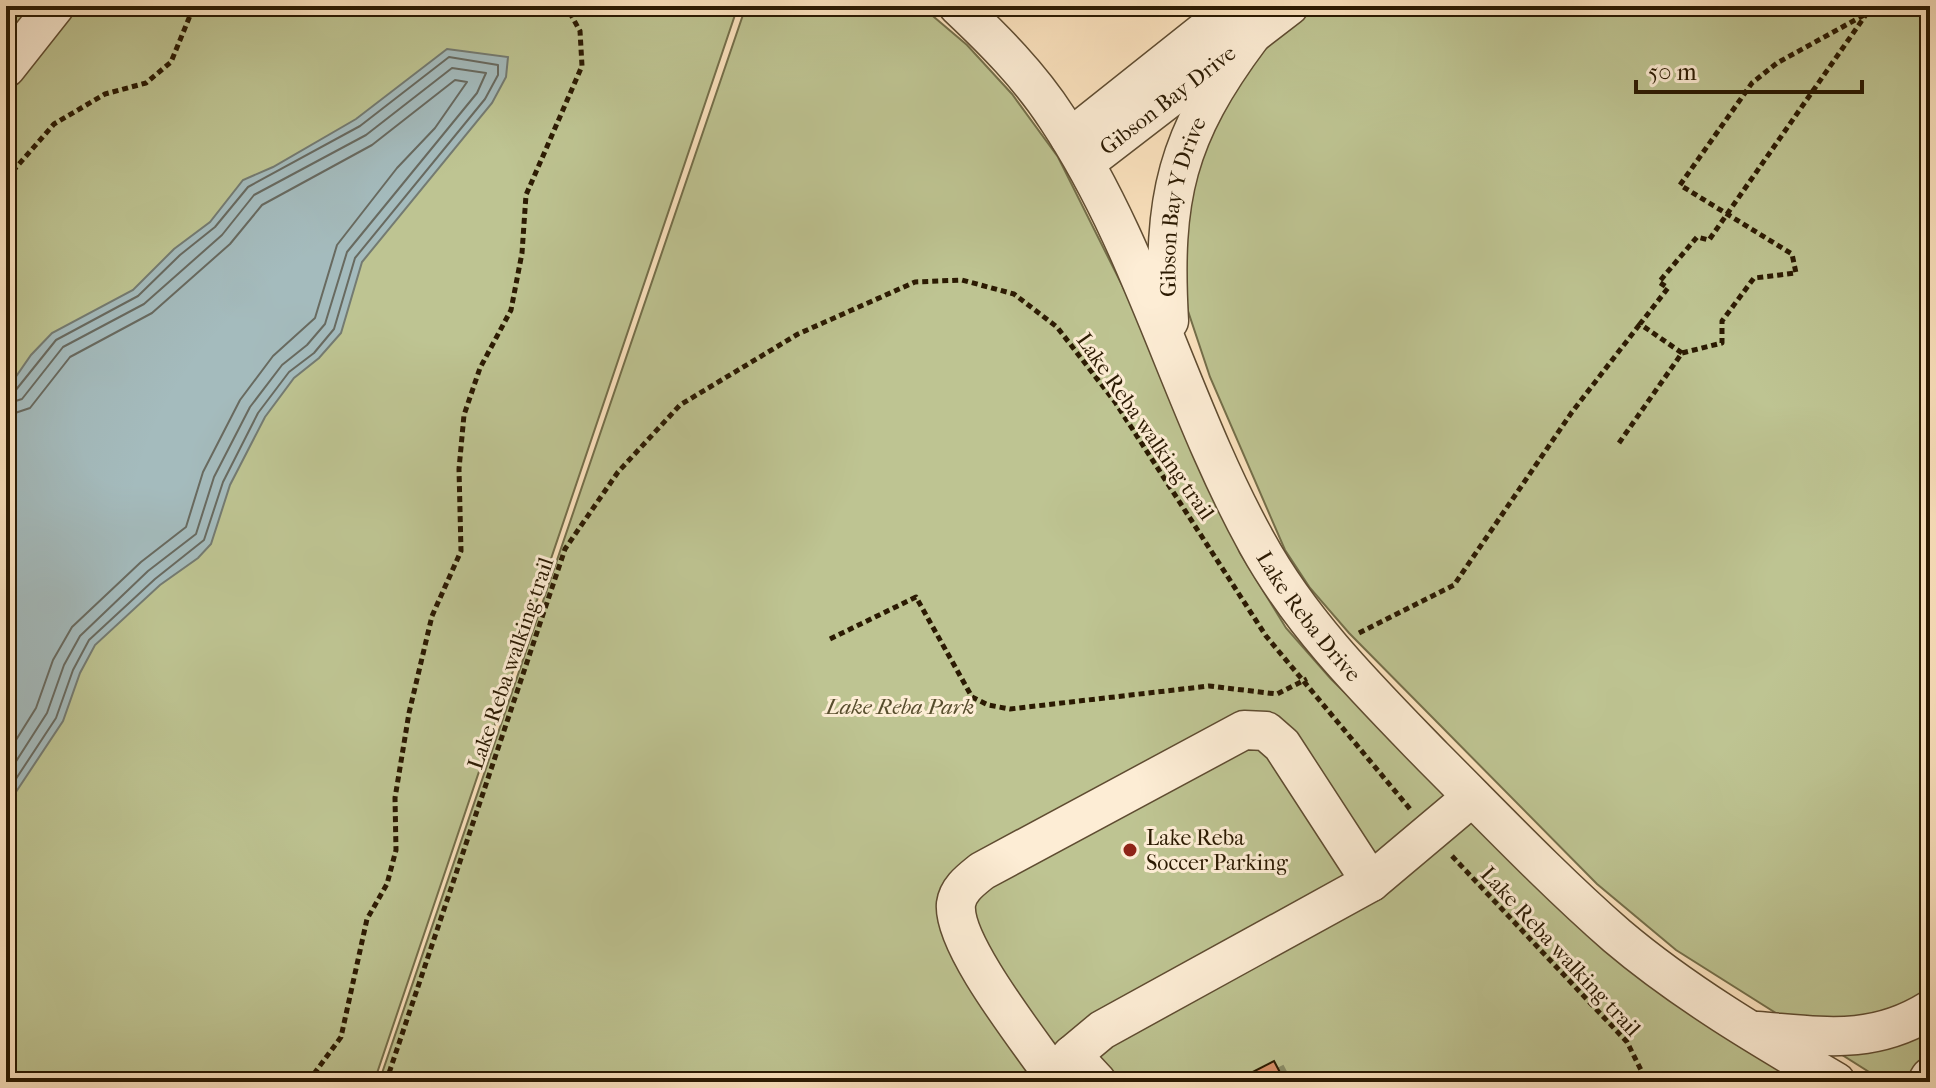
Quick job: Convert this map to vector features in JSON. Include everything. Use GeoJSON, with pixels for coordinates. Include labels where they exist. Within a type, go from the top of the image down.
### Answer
{"type":"FeatureCollection","features":[{"type":"Feature","properties":{"kind":"street"},"geometry":{"type":"LineString","coordinates":[[6,68],[55,6]]}},
{"type":"Feature","properties":{"kind":"street","name":"Lake Reba Drive"},"geometry":{"type":"LineString","coordinates":[[958,6],[1025,75],[1078,151],[1171,348],[1234,497],[1283,586],[1334,653],[1472,797],[1619,937],[1689,990],[1836,1082]]}},
{"type":"Feature","properties":{"kind":"street","name":"Gibson Bay Drive"},"geometry":{"type":"LineString","coordinates":[[1078,151],[1244,21],[1289,6]]}},
{"type":"Feature","properties":{"kind":"street","name":"Gibson Bay Y Drive"},"geometry":{"type":"LineString","coordinates":[[1171,348],[1166,260],[1173,186],[1198,115],[1244,21]]}},
{"type":"Feature","properties":{"kind":"street"},"geometry":{"type":"LineString","coordinates":[[1097,1082],[1057,1071],[999,997],[958,925],[956,903],[964,885],[982,871],[1244,730],[1266,731],[1282,745],[1371,882]]}},
{"type":"Feature","properties":{"kind":"street"},"geometry":{"type":"LineString","coordinates":[[1057,1071],[1124,1016],[1371,882],[1472,797]]}},
{"type":"Feature","properties":{"kind":"street"},"geometry":{"type":"LineString","coordinates":[[1754,1031],[1850,1037],[1902,1027],[1930,1010]]}},
{"type":"Feature","properties":{"kind":"street"},"geometry":{"type":"LineString","coordinates":[[1754,1031],[1785,1082]]}},
{"type":"Feature","properties":{"kind":"path"},"geometry":{"type":"LineString","coordinates":[[6,179],[54,124],[105,94],[146,83],[171,62],[194,6]]}},
{"type":"Feature","properties":{"kind":"path"},"geometry":{"type":"LineString","coordinates":[[308,1082],[341,1037],[367,919],[387,884],[396,850],[395,798],[409,713],[432,616],[461,551],[459,469],[464,415],[480,368],[511,310],[522,253],[526,195],[582,66],[580,31],[566,6]]}},
{"type":"Feature","properties":{"kind":"path"},"geometry":{"type":"LineString","coordinates":[[1682,353],[1640,324],[1668,288],[1659,282],[1697,237],[1709,240],[1725,212],[1872,6]]}},
{"type":"Feature","properties":{"kind":"path"},"geometry":{"type":"LineString","coordinates":[[1619,443],[1682,353],[1722,343],[1722,321],[1754,278],[1796,273],[1792,254],[1680,185],[1740,97],[1777,63],[1866,14]]}},
{"type":"Feature","properties":{"kind":"path","name":"Lake Reba walking trail"},"geometry":{"type":"LineString","coordinates":[[386,1082],[565,549],[618,472],[680,405],[798,334],[915,282],[962,280],[1014,294],[1057,327],[1115,402],[1266,636],[1412,811]]}},
{"type":"Feature","properties":{"kind":"path","name":"Lake Reba walking trail"},"geometry":{"type":"LineString","coordinates":[[1443,847],[1627,1042],[1647,1082]]}},
{"type":"Feature","properties":{"kind":"green space"},"geometry":{"type":"Polygon","coordinates":[[[6,6],[738,6],[374,1082],[6,1082],[6,6]]]}},
{"type":"Feature","properties":{"kind":"green space","name":"Lake Reba Park"},"geometry":{"type":"Polygon","coordinates":[[[746,6],[921,6],[967,45],[1012,94],[1058,157],[1163,367],[1240,553],[1286,628],[1331,679],[1601,944],[1801,1082],[379,1082],[746,6]]]}},
{"type":"Feature","properties":{"kind":"green space"},"geometry":{"type":"Polygon","coordinates":[[[1314,6],[1930,6],[1930,1082],[1885,1082],[1676,950],[1597,884],[1349,633],[1310,588],[1285,550],[1210,377],[1188,311],[1182,262],[1184,217],[1210,127],[1244,72],[1272,41],[1314,6]]]}},
{"type":"Feature","properties":{"kind":"water"},"geometry":{"type":"Polygon","coordinates":[[[447,49],[508,57],[506,77],[492,103],[362,262],[341,333],[319,358],[294,378],[265,417],[230,485],[211,544],[198,558],[160,585],[95,645],[80,673],[63,721],[6,807],[6,391],[31,355],[52,333],[133,290],[174,249],[210,222],[243,180],[273,167],[356,119],[447,49]]]}},
{"type":"Feature","properties":{"kind":"building"},"geometry":{"type":"Polygon","coordinates":[[[1274,1061],[1285,1082],[1238,1082],[1237,1080],[1274,1061]]]}},
{"type":"Feature","properties":{"kind":"place","name":"Lake Reba Soccer Parking"},"geometry":{"type":"Point","coordinates":[1130,850]}}]}
